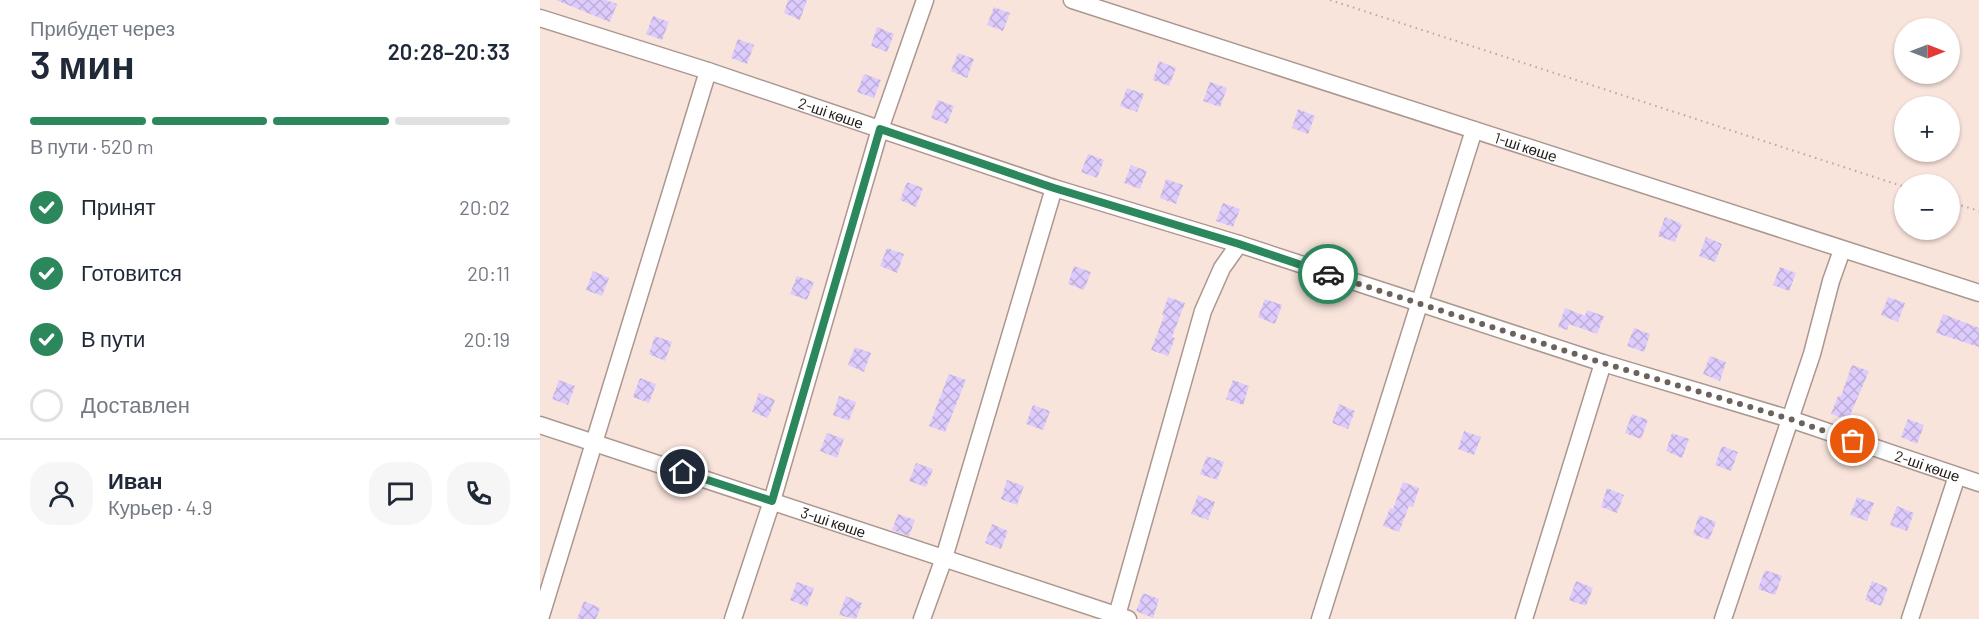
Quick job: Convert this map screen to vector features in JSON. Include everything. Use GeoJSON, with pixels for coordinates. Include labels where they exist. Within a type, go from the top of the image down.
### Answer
{"type":"FeatureCollection","features":[{"type":"Feature","properties":{"kind":"lane"},"geometry":{"type":"LineString","coordinates":[[733,619],[772,501],[880,129],[924,0]]}},
{"type":"Feature","properties":{"kind":"lane","name":"1-ші көше"},"geometry":{"type":"LineString","coordinates":[[1072,0],[1979,293]]}},
{"type":"Feature","properties":{"kind":"lane","name":"2-ші көше"},"geometry":{"type":"LineString","coordinates":[[540,18],[708,71],[1054,188],[1239,244],[1603,363],[1790,419],[1979,483]]}},
{"type":"Feature","properties":{"kind":"lane"},"geometry":{"type":"LineString","coordinates":[[540,619],[708,71]]}},
{"type":"Feature","properties":{"kind":"lane"},"geometry":{"type":"LineString","coordinates":[[1320,619],[1474,130]]}},
{"type":"Feature","properties":{"kind":"lane"},"geometry":{"type":"LineString","coordinates":[[922,619],[944,558],[1054,188]]}},
{"type":"Feature","properties":{"kind":"lane"},"geometry":{"type":"LineString","coordinates":[[1120,618],[1203,311],[1222,268],[1239,244]]}},
{"type":"Feature","properties":{"kind":"lane"},"geometry":{"type":"LineString","coordinates":[[1723,619],[1812,354],[1831,281],[1842,250]]}},
{"type":"Feature","properties":{"kind":"lane"},"geometry":{"type":"LineString","coordinates":[[1524,619],[1603,363]]}},
{"type":"Feature","properties":{"kind":"lane","name":"3-ші көше"},"geometry":{"type":"LineString","coordinates":[[540,425],[1120,618]]}},
{"type":"Feature","properties":{"kind":"lane"},"geometry":{"type":"LineString","coordinates":[[1910,619],[1957,476]]}},
{"type":"Feature","properties":{"kind":"path"},"geometry":{"type":"LineString","coordinates":[[1330,0],[1894,183]]}},
{"type":"Feature","properties":{"kind":"path"},"geometry":{"type":"LineString","coordinates":[[1960,205],[1979,211]]}},
{"type":"Feature","properties":{"kind":"building"},"geometry":{"type":"Polygon","coordinates":[[[556,0],[606,0],[617,4],[610,22],[556,0]]]}},
{"type":"Feature","properties":{"kind":"building"},"geometry":{"type":"Polygon","coordinates":[[[788,0],[807,0],[800,20],[784,13],[788,0]]]}},
{"type":"Feature","properties":{"kind":"building"},"geometry":{"type":"Polygon","coordinates":[[[994,7],[1010,13],[1003,31],[987,25],[994,7]]]}},
{"type":"Feature","properties":{"kind":"building"},"geometry":{"type":"Polygon","coordinates":[[[653,16],[669,22],[662,40],[646,34],[653,16]]]}},
{"type":"Feature","properties":{"kind":"building"},"geometry":{"type":"Polygon","coordinates":[[[877,27],[894,34],[887,52],[871,46],[877,27]]]}},
{"type":"Feature","properties":{"kind":"building"},"geometry":{"type":"Polygon","coordinates":[[[738,39],[754,45],[747,64],[731,58],[738,39]]]}},
{"type":"Feature","properties":{"kind":"building"},"geometry":{"type":"Polygon","coordinates":[[[958,53],[974,59],[967,78],[951,71],[958,53]]]}},
{"type":"Feature","properties":{"kind":"building"},"geometry":{"type":"Polygon","coordinates":[[[1159,61],[1176,68],[1169,86],[1153,80],[1159,61]]]}},
{"type":"Feature","properties":{"kind":"building"},"geometry":{"type":"Polygon","coordinates":[[[864,74],[881,80],[874,98],[857,92],[864,74]]]}},
{"type":"Feature","properties":{"kind":"building"},"geometry":{"type":"Polygon","coordinates":[[[1210,82],[1227,88],[1220,107],[1203,101],[1210,82]]]}},
{"type":"Feature","properties":{"kind":"building"},"geometry":{"type":"Polygon","coordinates":[[[1127,88],[1144,94],[1137,112],[1120,106],[1127,88]]]}},
{"type":"Feature","properties":{"kind":"building"},"geometry":{"type":"Polygon","coordinates":[[[938,100],[954,106],[947,124],[931,118],[938,100]]]}},
{"type":"Feature","properties":{"kind":"building"},"geometry":{"type":"Polygon","coordinates":[[[1298,109],[1315,116],[1308,134],[1292,128],[1298,109]]]}},
{"type":"Feature","properties":{"kind":"building"},"geometry":{"type":"Polygon","coordinates":[[[1088,154],[1104,160],[1097,178],[1081,172],[1088,154]]]}},
{"type":"Feature","properties":{"kind":"building"},"geometry":{"type":"Polygon","coordinates":[[[1131,165],[1147,171],[1140,189],[1124,183],[1131,165]]]}},
{"type":"Feature","properties":{"kind":"building"},"geometry":{"type":"Polygon","coordinates":[[[1166,179],[1183,185],[1176,204],[1160,198],[1166,179]]]}},
{"type":"Feature","properties":{"kind":"building"},"geometry":{"type":"Polygon","coordinates":[[[907,182],[923,188],[916,207],[900,200],[907,182]]]}},
{"type":"Feature","properties":{"kind":"building"},"geometry":{"type":"Polygon","coordinates":[[[1223,203],[1240,209],[1233,227],[1216,221],[1223,203]]]}},
{"type":"Feature","properties":{"kind":"building"},"geometry":{"type":"Polygon","coordinates":[[[1665,217],[1682,224],[1675,242],[1658,236],[1665,217]]]}},
{"type":"Feature","properties":{"kind":"building"},"geometry":{"type":"Polygon","coordinates":[[[1706,237],[1722,244],[1715,262],[1699,256],[1706,237]]]}},
{"type":"Feature","properties":{"kind":"building"},"geometry":{"type":"Polygon","coordinates":[[[887,248],[904,254],[897,273],[880,266],[887,248]]]}},
{"type":"Feature","properties":{"kind":"building"},"geometry":{"type":"Polygon","coordinates":[[[1074,266],[1091,272],[1084,290],[1068,284],[1074,266]]]}},
{"type":"Feature","properties":{"kind":"building"},"geometry":{"type":"Polygon","coordinates":[[[1780,267],[1796,273],[1789,291],[1773,285],[1780,267]]]}},
{"type":"Feature","properties":{"kind":"building"},"geometry":{"type":"Polygon","coordinates":[[[593,271],[609,278],[602,296],[586,290],[593,271]]]}},
{"type":"Feature","properties":{"kind":"building"},"geometry":{"type":"Polygon","coordinates":[[[797,276],[814,282],[807,300],[790,294],[797,276]]]}},
{"type":"Feature","properties":{"kind":"building"},"geometry":{"type":"Polygon","coordinates":[[[1168,297],[1185,303],[1172,337],[1175,338],[1168,356],[1151,350],[1164,316],[1162,315],[1168,297]]]}},
{"type":"Feature","properties":{"kind":"building"},"geometry":{"type":"Polygon","coordinates":[[[1888,297],[1905,303],[1898,322],[1881,315],[1888,297]]]}},
{"type":"Feature","properties":{"kind":"building"},"geometry":{"type":"Polygon","coordinates":[[[1265,299],[1282,305],[1275,324],[1258,317],[1265,299]]]}},
{"type":"Feature","properties":{"kind":"building"},"geometry":{"type":"Polygon","coordinates":[[[1565,308],[1585,316],[1587,310],[1604,316],[1597,334],[1569,324],[1567,330],[1558,327],[1565,308]]]}},
{"type":"Feature","properties":{"kind":"building"},"geometry":{"type":"Polygon","coordinates":[[[1943,314],[1979,328],[1979,347],[1936,333],[1943,314]]]}},
{"type":"Feature","properties":{"kind":"building"},"geometry":{"type":"Polygon","coordinates":[[[1634,328],[1650,334],[1644,352],[1627,346],[1634,328]]]}},
{"type":"Feature","properties":{"kind":"building"},"geometry":{"type":"Polygon","coordinates":[[[655,336],[672,342],[665,361],[649,354],[655,336]]]}},
{"type":"Feature","properties":{"kind":"building"},"geometry":{"type":"Polygon","coordinates":[[[855,347],[871,353],[864,372],[848,365],[855,347]]]}},
{"type":"Feature","properties":{"kind":"building"},"geometry":{"type":"Polygon","coordinates":[[[1710,356],[1726,362],[1720,381],[1703,374],[1710,356]]]}},
{"type":"Feature","properties":{"kind":"building"},"geometry":{"type":"Polygon","coordinates":[[[1852,365],[1869,371],[1848,420],[1831,414],[1838,396],[1841,396],[1852,365]]]}},
{"type":"Feature","properties":{"kind":"building"},"geometry":{"type":"Polygon","coordinates":[[[949,374],[966,380],[945,432],[929,426],[949,374]]]}},
{"type":"Feature","properties":{"kind":"building"},"geometry":{"type":"Polygon","coordinates":[[[640,378],[656,384],[649,403],[633,397],[640,378]]]}},
{"type":"Feature","properties":{"kind":"building"},"geometry":{"type":"Polygon","coordinates":[[[559,380],[575,386],[568,405],[552,399],[559,380]]]}},
{"type":"Feature","properties":{"kind":"building"},"geometry":{"type":"Polygon","coordinates":[[[1233,380],[1249,386],[1243,405],[1226,399],[1233,380]]]}},
{"type":"Feature","properties":{"kind":"building"},"geometry":{"type":"Polygon","coordinates":[[[759,393],[775,400],[768,418],[752,412],[759,393]]]}},
{"type":"Feature","properties":{"kind":"building"},"geometry":{"type":"Polygon","coordinates":[[[839,396],[856,402],[849,421],[833,415],[839,396]]]}},
{"type":"Feature","properties":{"kind":"building"},"geometry":{"type":"Polygon","coordinates":[[[1339,404],[1355,411],[1348,429],[1332,423],[1339,404]]]}},
{"type":"Feature","properties":{"kind":"building"},"geometry":{"type":"Polygon","coordinates":[[[1033,405],[1050,411],[1043,430],[1026,424],[1033,405]]]}},
{"type":"Feature","properties":{"kind":"building"},"geometry":{"type":"Polygon","coordinates":[[[1632,414],[1648,420],[1641,439],[1625,433],[1632,414]]]}},
{"type":"Feature","properties":{"kind":"building"},"geometry":{"type":"Polygon","coordinates":[[[1908,419],[1924,425],[1917,444],[1901,437],[1908,419]]]}},
{"type":"Feature","properties":{"kind":"building"},"geometry":{"type":"Polygon","coordinates":[[[1464,431],[1481,437],[1474,455],[1458,449],[1464,431]]]}},
{"type":"Feature","properties":{"kind":"building"},"geometry":{"type":"Polygon","coordinates":[[[827,433],[844,439],[837,458],[820,451],[827,433]]]}},
{"type":"Feature","properties":{"kind":"building"},"geometry":{"type":"Polygon","coordinates":[[[1672,433],[1689,439],[1682,458],[1666,451],[1672,433]]]}},
{"type":"Feature","properties":{"kind":"building"},"geometry":{"type":"Polygon","coordinates":[[[1722,446],[1738,452],[1731,471],[1715,465],[1722,446]]]}},
{"type":"Feature","properties":{"kind":"building"},"geometry":{"type":"Polygon","coordinates":[[[1207,456],[1224,462],[1217,480],[1200,474],[1207,456]]]}},
{"type":"Feature","properties":{"kind":"building"},"geometry":{"type":"Polygon","coordinates":[[[916,463],[933,469],[926,487],[909,481],[916,463]]]}},
{"type":"Feature","properties":{"kind":"building"},"geometry":{"type":"Polygon","coordinates":[[[1007,480],[1024,486],[1017,505],[1001,499],[1007,480]]]}},
{"type":"Feature","properties":{"kind":"building"},"geometry":{"type":"Polygon","coordinates":[[[1403,482],[1419,488],[1413,507],[1409,506],[1399,532],[1383,526],[1390,508],[1393,509],[1403,482]]]}},
{"type":"Feature","properties":{"kind":"building"},"geometry":{"type":"Polygon","coordinates":[[[1607,488],[1624,495],[1617,513],[1601,507],[1607,488]]]}},
{"type":"Feature","properties":{"kind":"building"},"geometry":{"type":"Polygon","coordinates":[[[1198,495],[1215,502],[1208,520],[1191,514],[1198,495]]]}},
{"type":"Feature","properties":{"kind":"building"},"geometry":{"type":"Polygon","coordinates":[[[1857,497],[1874,503],[1867,521],[1850,515],[1857,497]]]}},
{"type":"Feature","properties":{"kind":"building"},"geometry":{"type":"Polygon","coordinates":[[[1897,506],[1914,513],[1907,531],[1890,525],[1897,506]]]}},
{"type":"Feature","properties":{"kind":"building"},"geometry":{"type":"Polygon","coordinates":[[[898,514],[915,520],[909,536],[892,530],[898,514]]]}},
{"type":"Feature","properties":{"kind":"building"},"geometry":{"type":"Polygon","coordinates":[[[1699,515],[1716,522],[1709,540],[1693,534],[1699,515]]]}},
{"type":"Feature","properties":{"kind":"building"},"geometry":{"type":"Polygon","coordinates":[[[992,524],[1008,531],[1001,549],[985,543],[992,524]]]}},
{"type":"Feature","properties":{"kind":"building"},"geometry":{"type":"Polygon","coordinates":[[[1765,570],[1782,576],[1775,595],[1758,589],[1765,570]]]}},
{"type":"Feature","properties":{"kind":"building"},"geometry":{"type":"Polygon","coordinates":[[[1576,581],[1593,588],[1586,606],[1569,600],[1576,581]]]}},
{"type":"Feature","properties":{"kind":"building"},"geometry":{"type":"Polygon","coordinates":[[[1872,581],[1888,588],[1881,606],[1865,600],[1872,581]]]}},
{"type":"Feature","properties":{"kind":"building"},"geometry":{"type":"Polygon","coordinates":[[[797,582],[814,588],[807,607],[790,600],[797,582]]]}},
{"type":"Feature","properties":{"kind":"building"},"geometry":{"type":"Polygon","coordinates":[[[1143,593],[1159,599],[1153,618],[1136,611],[1143,593]]]}},
{"type":"Feature","properties":{"kind":"building"},"geometry":{"type":"Polygon","coordinates":[[[846,596],[862,603],[856,619],[839,615],[846,596]]]}},
{"type":"Feature","properties":{"kind":"building"},"geometry":{"type":"Polygon","coordinates":[[[584,601],[600,608],[596,619],[577,619],[584,601]]]}},
{"type":"Feature","properties":{"kind":"way so far"},"geometry":{"type":"LineString","coordinates":[[1328,274],[1603,363],[1790,419],[1853,441]]}},
{"type":"Feature","properties":{"kind":"route"},"geometry":{"type":"LineString","coordinates":[[683,472],[772,501],[880,129],[1054,188],[1239,244],[1328,274]]}}]}
